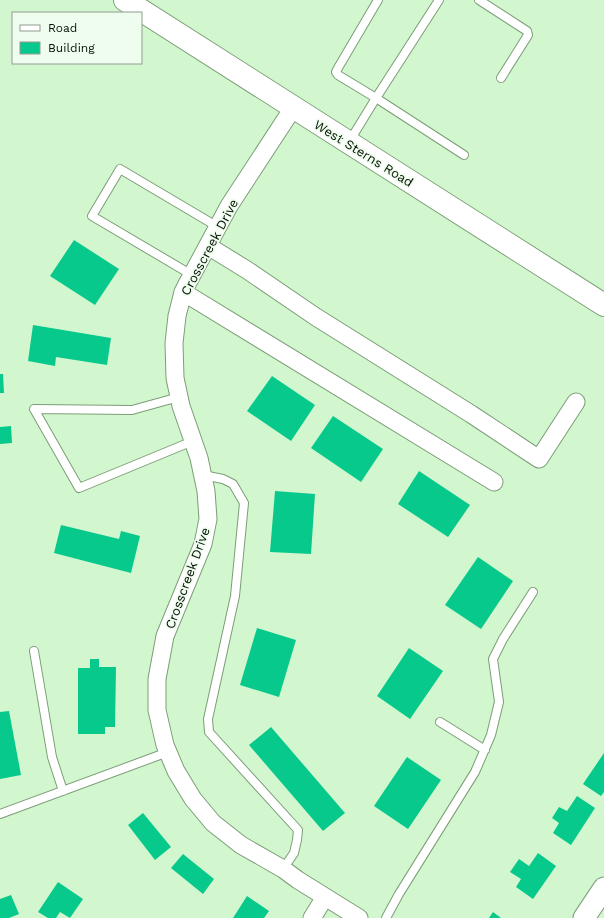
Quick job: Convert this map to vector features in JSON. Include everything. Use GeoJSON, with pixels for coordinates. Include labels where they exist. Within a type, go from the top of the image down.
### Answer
{"type":"FeatureCollection","features":[{"type":"Feature","properties":{"kind":"main road","name":"West Sterns Road"},"geometry":{"type":"LineString","coordinates":[[125,0],[604,305]]}},
{"type":"Feature","properties":{"kind":"street","name":"Crosscreek Drive"},"geometry":{"type":"LineString","coordinates":[[293,108],[229,206],[183,292],[177,316],[174,343],[175,378],[181,406],[199,458],[203,475],[206,491],[208,520],[203,544],[165,636],[157,679],[157,710],[165,745],[176,771],[193,799],[213,823],[241,845],[283,869],[359,918]]}},
{"type":"Feature","properties":{"kind":"street"},"geometry":{"type":"LineString","coordinates":[[208,246],[247,270],[316,317],[471,414],[539,459],[576,402]]}},
{"type":"Feature","properties":{"kind":"street"},"geometry":{"type":"LineString","coordinates":[[183,292],[494,482]]}},
{"type":"Feature","properties":{"kind":"street"},"geometry":{"type":"LineString","coordinates":[[584,918],[604,888]]}},
{"type":"Feature","properties":{"kind":"street"},"geometry":{"type":"LineString","coordinates":[[312,918],[325,897]]}},
{"type":"Feature","properties":{"kind":"lane"},"geometry":{"type":"LineString","coordinates":[[378,0],[336,72],[338,75],[464,155]]}},
{"type":"Feature","properties":{"kind":"lane"},"geometry":{"type":"LineString","coordinates":[[349,143],[439,0]]}},
{"type":"Feature","properties":{"kind":"lane"},"geometry":{"type":"LineString","coordinates":[[478,0],[527,31],[528,35],[501,78]]}},
{"type":"Feature","properties":{"kind":"lane"},"geometry":{"type":"LineString","coordinates":[[192,275],[92,216],[120,168],[218,227]]}},
{"type":"Feature","properties":{"kind":"lane"},"geometry":{"type":"LineString","coordinates":[[179,397],[132,410],[34,409],[79,488],[193,441]]}},
{"type":"Feature","properties":{"kind":"lane"},"geometry":{"type":"LineString","coordinates":[[203,475],[223,479],[233,484],[244,503],[235,596],[208,719],[209,732],[298,830],[294,854],[283,869]]}},
{"type":"Feature","properties":{"kind":"lane"},"geometry":{"type":"LineString","coordinates":[[386,918],[399,894],[475,772],[491,735],[499,702],[493,659],[503,639],[533,592]]}},
{"type":"Feature","properties":{"kind":"lane"},"geometry":{"type":"LineString","coordinates":[[34,651],[52,757],[63,791]]}},
{"type":"Feature","properties":{"kind":"lane"},"geometry":{"type":"LineString","coordinates":[[440,722],[484,750]]}},
{"type":"Feature","properties":{"kind":"lane"},"geometry":{"type":"LineString","coordinates":[[0,814],[168,752]]}},
{"type":"Feature","properties":{"kind":"building"},"geometry":{"type":"Polygon","coordinates":[[[74,240],[119,269],[95,305],[50,276],[74,240]]]}},
{"type":"Feature","properties":{"kind":"building"},"geometry":{"type":"Polygon","coordinates":[[[33,325],[111,338],[107,365],[56,357],[55,366],[28,361],[33,325]]]}},
{"type":"Feature","properties":{"kind":"building"},"geometry":{"type":"Polygon","coordinates":[[[0,374],[3,374],[4,393],[0,393],[0,374]]]}},
{"type":"Feature","properties":{"kind":"building"},"geometry":{"type":"Polygon","coordinates":[[[272,376],[315,405],[291,441],[247,411],[272,376]]]}},
{"type":"Feature","properties":{"kind":"building"},"geometry":{"type":"Polygon","coordinates":[[[333,416],[383,449],[361,482],[311,448],[333,416]]]}},
{"type":"Feature","properties":{"kind":"building"},"geometry":{"type":"Polygon","coordinates":[[[11,426],[12,443],[0,444],[0,427],[11,426]]]}},
{"type":"Feature","properties":{"kind":"building"},"geometry":{"type":"Polygon","coordinates":[[[419,471],[470,505],[448,537],[398,504],[419,471]]]}},
{"type":"Feature","properties":{"kind":"building"},"geometry":{"type":"Polygon","coordinates":[[[275,491],[315,494],[311,554],[270,552],[275,491]]]}},
{"type":"Feature","properties":{"kind":"building"},"geometry":{"type":"Polygon","coordinates":[[[61,525],[119,539],[121,531],[140,536],[131,573],[54,553],[61,525]]]}},
{"type":"Feature","properties":{"kind":"building"},"geometry":{"type":"Polygon","coordinates":[[[478,557],[513,581],[481,629],[445,605],[478,557]]]}},
{"type":"Feature","properties":{"kind":"building"},"geometry":{"type":"Polygon","coordinates":[[[257,628],[296,640],[279,697],[240,685],[257,628]]]}},
{"type":"Feature","properties":{"kind":"building"},"geometry":{"type":"Polygon","coordinates":[[[409,648],[443,671],[410,719],[377,696],[409,648]]]}},
{"type":"Feature","properties":{"kind":"building"},"geometry":{"type":"Polygon","coordinates":[[[90,659],[99,659],[99,667],[116,667],[115,727],[105,727],[105,734],[78,734],[78,668],[90,668],[90,659]]]}},
{"type":"Feature","properties":{"kind":"building"},"geometry":{"type":"Polygon","coordinates":[[[9,711],[21,775],[0,779],[0,712],[9,711]]]}},
{"type":"Feature","properties":{"kind":"building"},"geometry":{"type":"Polygon","coordinates":[[[271,727],[345,813],[323,831],[249,745],[271,727]]]}},
{"type":"Feature","properties":{"kind":"building"},"geometry":{"type":"Polygon","coordinates":[[[604,753],[604,792],[601,796],[583,784],[604,753]]]}},
{"type":"Feature","properties":{"kind":"building"},"geometry":{"type":"Polygon","coordinates":[[[407,757],[441,780],[408,829],[374,806],[407,757]]]}},
{"type":"Feature","properties":{"kind":"building"},"geometry":{"type":"Polygon","coordinates":[[[577,796],[595,808],[571,845],[553,833],[559,823],[552,818],[559,807],[567,811],[577,796]]]}},
{"type":"Feature","properties":{"kind":"building"},"geometry":{"type":"Polygon","coordinates":[[[143,813],[171,847],[155,860],[128,825],[143,813]]]}},
{"type":"Feature","properties":{"kind":"building"},"geometry":{"type":"Polygon","coordinates":[[[538,853],[556,866],[533,899],[516,887],[521,879],[510,872],[519,859],[529,866],[538,853]]]}},
{"type":"Feature","properties":{"kind":"building"},"geometry":{"type":"Polygon","coordinates":[[[183,854],[214,879],[203,894],[171,868],[183,854]]]}},
{"type":"Feature","properties":{"kind":"building"},"geometry":{"type":"Polygon","coordinates":[[[58,882],[83,899],[70,918],[60,912],[56,918],[48,918],[38,912],[58,882]]]}},
{"type":"Feature","properties":{"kind":"building"},"geometry":{"type":"Polygon","coordinates":[[[11,895],[19,914],[9,918],[0,918],[0,899],[11,895]]]}},
{"type":"Feature","properties":{"kind":"building"},"geometry":{"type":"Polygon","coordinates":[[[247,896],[269,911],[264,918],[233,918],[247,896]]]}},
{"type":"Feature","properties":{"kind":"building"},"geometry":{"type":"Polygon","coordinates":[[[493,912],[501,918],[489,918],[493,912]]]}}]}
